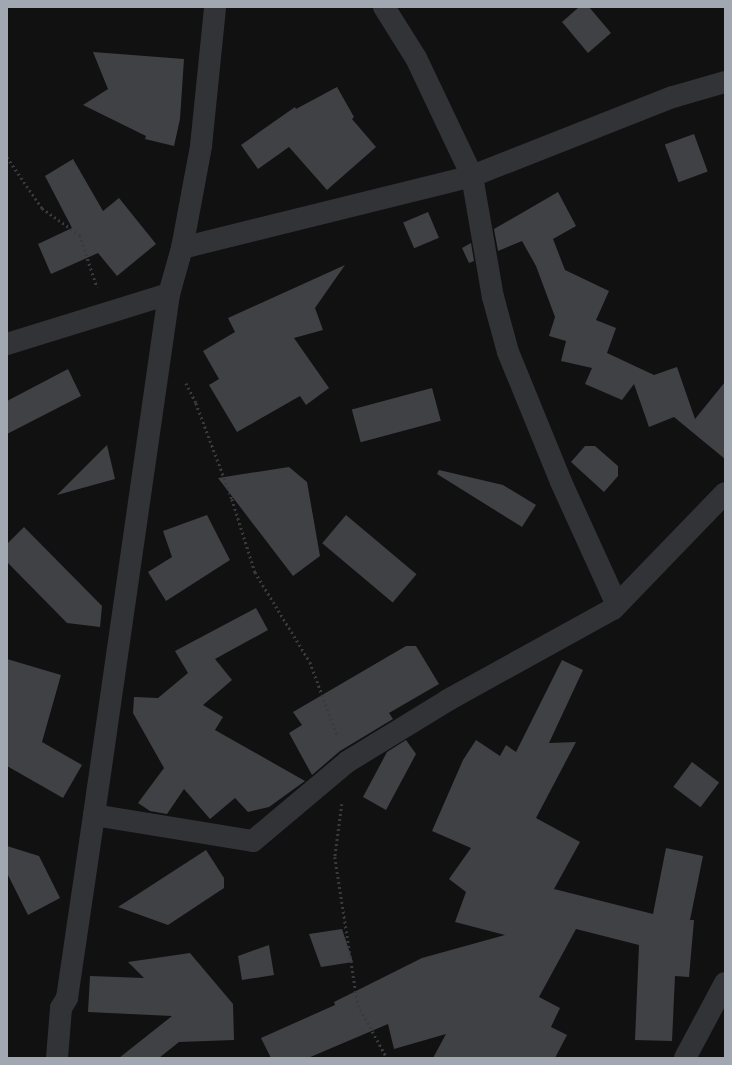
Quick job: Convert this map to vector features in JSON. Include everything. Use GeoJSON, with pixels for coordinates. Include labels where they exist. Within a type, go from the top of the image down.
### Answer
{"type":"FeatureCollection","features":[{"type":"Feature","properties":{"kind":"street"},"geometry":{"type":"LineString","coordinates":[[57,1058],[61,1008],[67,998],[169,294],[182,248],[201,146],[214,7]]}},
{"type":"Feature","properties":{"kind":"street"},"geometry":{"type":"LineString","coordinates":[[384,7],[416,58],[472,176],[493,297],[508,352],[561,482],[617,605]]}},
{"type":"Feature","properties":{"kind":"street"},"geometry":{"type":"LineString","coordinates":[[182,248],[472,176],[673,97],[725,82]]}},
{"type":"Feature","properties":{"kind":"street"},"geometry":{"type":"LineString","coordinates":[[7,344],[169,294]]}},
{"type":"Feature","properties":{"kind":"street"},"geometry":{"type":"LineString","coordinates":[[94,815],[253,842],[347,762],[448,700],[613,609],[725,493]]}},
{"type":"Feature","properties":{"kind":"street"},"geometry":{"type":"LineString","coordinates":[[685,1058],[725,983]]}},
{"type":"Feature","properties":{"kind":"path"},"geometry":{"type":"LineString","coordinates":[[7,157],[42,208],[80,235],[106,313]]}},
{"type":"Feature","properties":{"kind":"path"},"geometry":{"type":"LineString","coordinates":[[161,346],[176,363],[196,403],[232,499],[255,572],[310,662],[347,762],[335,857],[358,1005],[387,1058]]}},
{"type":"Feature","properties":{"kind":"building"},"geometry":{"type":"Polygon","coordinates":[[[579,7],[589,7],[611,33],[588,53],[562,22],[579,7]]]}},
{"type":"Feature","properties":{"kind":"building"},"geometry":{"type":"Polygon","coordinates":[[[93,52],[184,59],[180,119],[174,146],[145,139],[146,136],[83,105],[108,89],[93,52]]]}},
{"type":"Feature","properties":{"kind":"building"},"geometry":{"type":"Polygon","coordinates":[[[337,87],[354,117],[352,119],[376,147],[327,190],[289,147],[258,169],[241,145],[295,107],[296,109],[337,87]]]}},
{"type":"Feature","properties":{"kind":"building"},"geometry":{"type":"Polygon","coordinates":[[[694,134],[708,172],[679,182],[665,145],[694,134]]]}},
{"type":"Feature","properties":{"kind":"building"},"geometry":{"type":"Polygon","coordinates":[[[73,159],[103,211],[119,198],[156,244],[117,276],[98,253],[51,274],[38,244],[72,228],[45,176],[73,159]]]}},
{"type":"Feature","properties":{"kind":"building"},"geometry":{"type":"Polygon","coordinates":[[[558,192],[576,226],[553,239],[565,270],[609,291],[596,320],[616,328],[607,353],[654,375],[677,367],[695,419],[725,382],[725,459],[674,417],[649,427],[634,384],[622,400],[585,384],[592,368],[561,361],[566,341],[549,336],[555,317],[536,266],[522,241],[498,251],[494,229],[558,192]]]}},
{"type":"Feature","properties":{"kind":"building"},"geometry":{"type":"Polygon","coordinates":[[[428,212],[439,238],[414,248],[403,223],[428,212]]]}},
{"type":"Feature","properties":{"kind":"building"},"geometry":{"type":"Polygon","coordinates":[[[471,243],[474,261],[469,263],[462,248],[471,243]]]}},
{"type":"Feature","properties":{"kind":"building"},"geometry":{"type":"Polygon","coordinates":[[[345,265],[315,308],[323,330],[294,338],[329,388],[306,405],[300,396],[237,432],[209,385],[219,379],[203,351],[235,332],[228,318],[345,265]]]}},
{"type":"Feature","properties":{"kind":"building"},"geometry":{"type":"Polygon","coordinates":[[[68,369],[81,396],[7,434],[7,401],[68,369]]]}},
{"type":"Feature","properties":{"kind":"building"},"geometry":{"type":"Polygon","coordinates":[[[432,388],[441,421],[361,442],[352,409],[432,388]]]}},
{"type":"Feature","properties":{"kind":"building"},"geometry":{"type":"Polygon","coordinates":[[[107,445],[115,479],[57,495],[107,445]]]}},
{"type":"Feature","properties":{"kind":"building"},"geometry":{"type":"Polygon","coordinates":[[[585,446],[595,446],[618,466],[618,476],[604,492],[571,462],[585,446]]]}},
{"type":"Feature","properties":{"kind":"building"},"geometry":{"type":"Polygon","coordinates":[[[289,467],[307,482],[320,556],[293,576],[218,478],[289,467]]]}},
{"type":"Feature","properties":{"kind":"building"},"geometry":{"type":"Polygon","coordinates":[[[439,470],[503,485],[536,505],[522,527],[437,474],[439,470]]]}},
{"type":"Feature","properties":{"kind":"building"},"geometry":{"type":"Polygon","coordinates":[[[207,515],[230,560],[166,601],[148,572],[172,557],[163,531],[207,515]]]}},
{"type":"Feature","properties":{"kind":"building"},"geometry":{"type":"Polygon","coordinates":[[[346,515],[416,574],[393,602],[322,543],[346,515]]]}},
{"type":"Feature","properties":{"kind":"building"},"geometry":{"type":"Polygon","coordinates":[[[24,527],[102,606],[100,627],[67,623],[7,562],[7,544],[24,527]]]}},
{"type":"Feature","properties":{"kind":"building"},"geometry":{"type":"Polygon","coordinates":[[[256,608],[268,630],[215,659],[232,680],[203,705],[223,717],[215,730],[305,781],[269,807],[248,812],[235,798],[210,819],[184,789],[167,814],[150,811],[138,803],[164,768],[133,713],[134,697],[158,698],[188,673],[175,651],[256,608]]]}},
{"type":"Feature","properties":{"kind":"building"},"geometry":{"type":"Polygon","coordinates":[[[406,646],[416,646],[439,684],[389,713],[393,719],[340,751],[312,775],[289,733],[302,725],[293,712],[406,646]]]}},
{"type":"Feature","properties":{"kind":"building"},"geometry":{"type":"Polygon","coordinates":[[[7,659],[61,675],[42,742],[82,765],[63,798],[7,766],[7,659]]]}},
{"type":"Feature","properties":{"kind":"building"},"geometry":{"type":"Polygon","coordinates":[[[562,660],[583,670],[549,743],[576,742],[536,818],[580,842],[554,889],[653,914],[666,848],[703,856],[690,920],[694,920],[689,977],[675,976],[672,1041],[635,1040],[639,945],[576,929],[539,997],[560,1008],[551,1027],[567,1035],[555,1058],[433,1058],[446,1034],[394,1049],[388,1024],[308,1058],[271,1058],[261,1038],[335,1005],[334,1002],[422,958],[505,935],[455,922],[466,892],[449,879],[471,848],[432,831],[463,760],[476,740],[500,756],[506,745],[516,752],[562,660]]]}},
{"type":"Feature","properties":{"kind":"building"},"geometry":{"type":"Polygon","coordinates":[[[406,740],[416,754],[386,810],[363,797],[387,752],[406,740]]]}},
{"type":"Feature","properties":{"kind":"building"},"geometry":{"type":"Polygon","coordinates":[[[692,762],[719,782],[700,807],[673,787],[692,762]]]}},
{"type":"Feature","properties":{"kind":"building"},"geometry":{"type":"Polygon","coordinates":[[[7,846],[39,856],[60,898],[28,915],[7,873],[7,846]]]}},
{"type":"Feature","properties":{"kind":"building"},"geometry":{"type":"Polygon","coordinates":[[[206,850],[224,878],[224,888],[168,925],[118,907],[206,850]]]}},
{"type":"Feature","properties":{"kind":"building"},"geometry":{"type":"Polygon","coordinates":[[[342,929],[353,962],[321,967],[309,934],[342,929]]]}},
{"type":"Feature","properties":{"kind":"building"},"geometry":{"type":"Polygon","coordinates":[[[269,945],[274,975],[242,980],[238,956],[269,945]]]}},
{"type":"Feature","properties":{"kind":"building"},"geometry":{"type":"Polygon","coordinates":[[[190,953],[233,1004],[234,1040],[179,1042],[159,1058],[119,1058],[172,1016],[88,1012],[90,976],[144,978],[128,962],[190,953]]]}}]}
